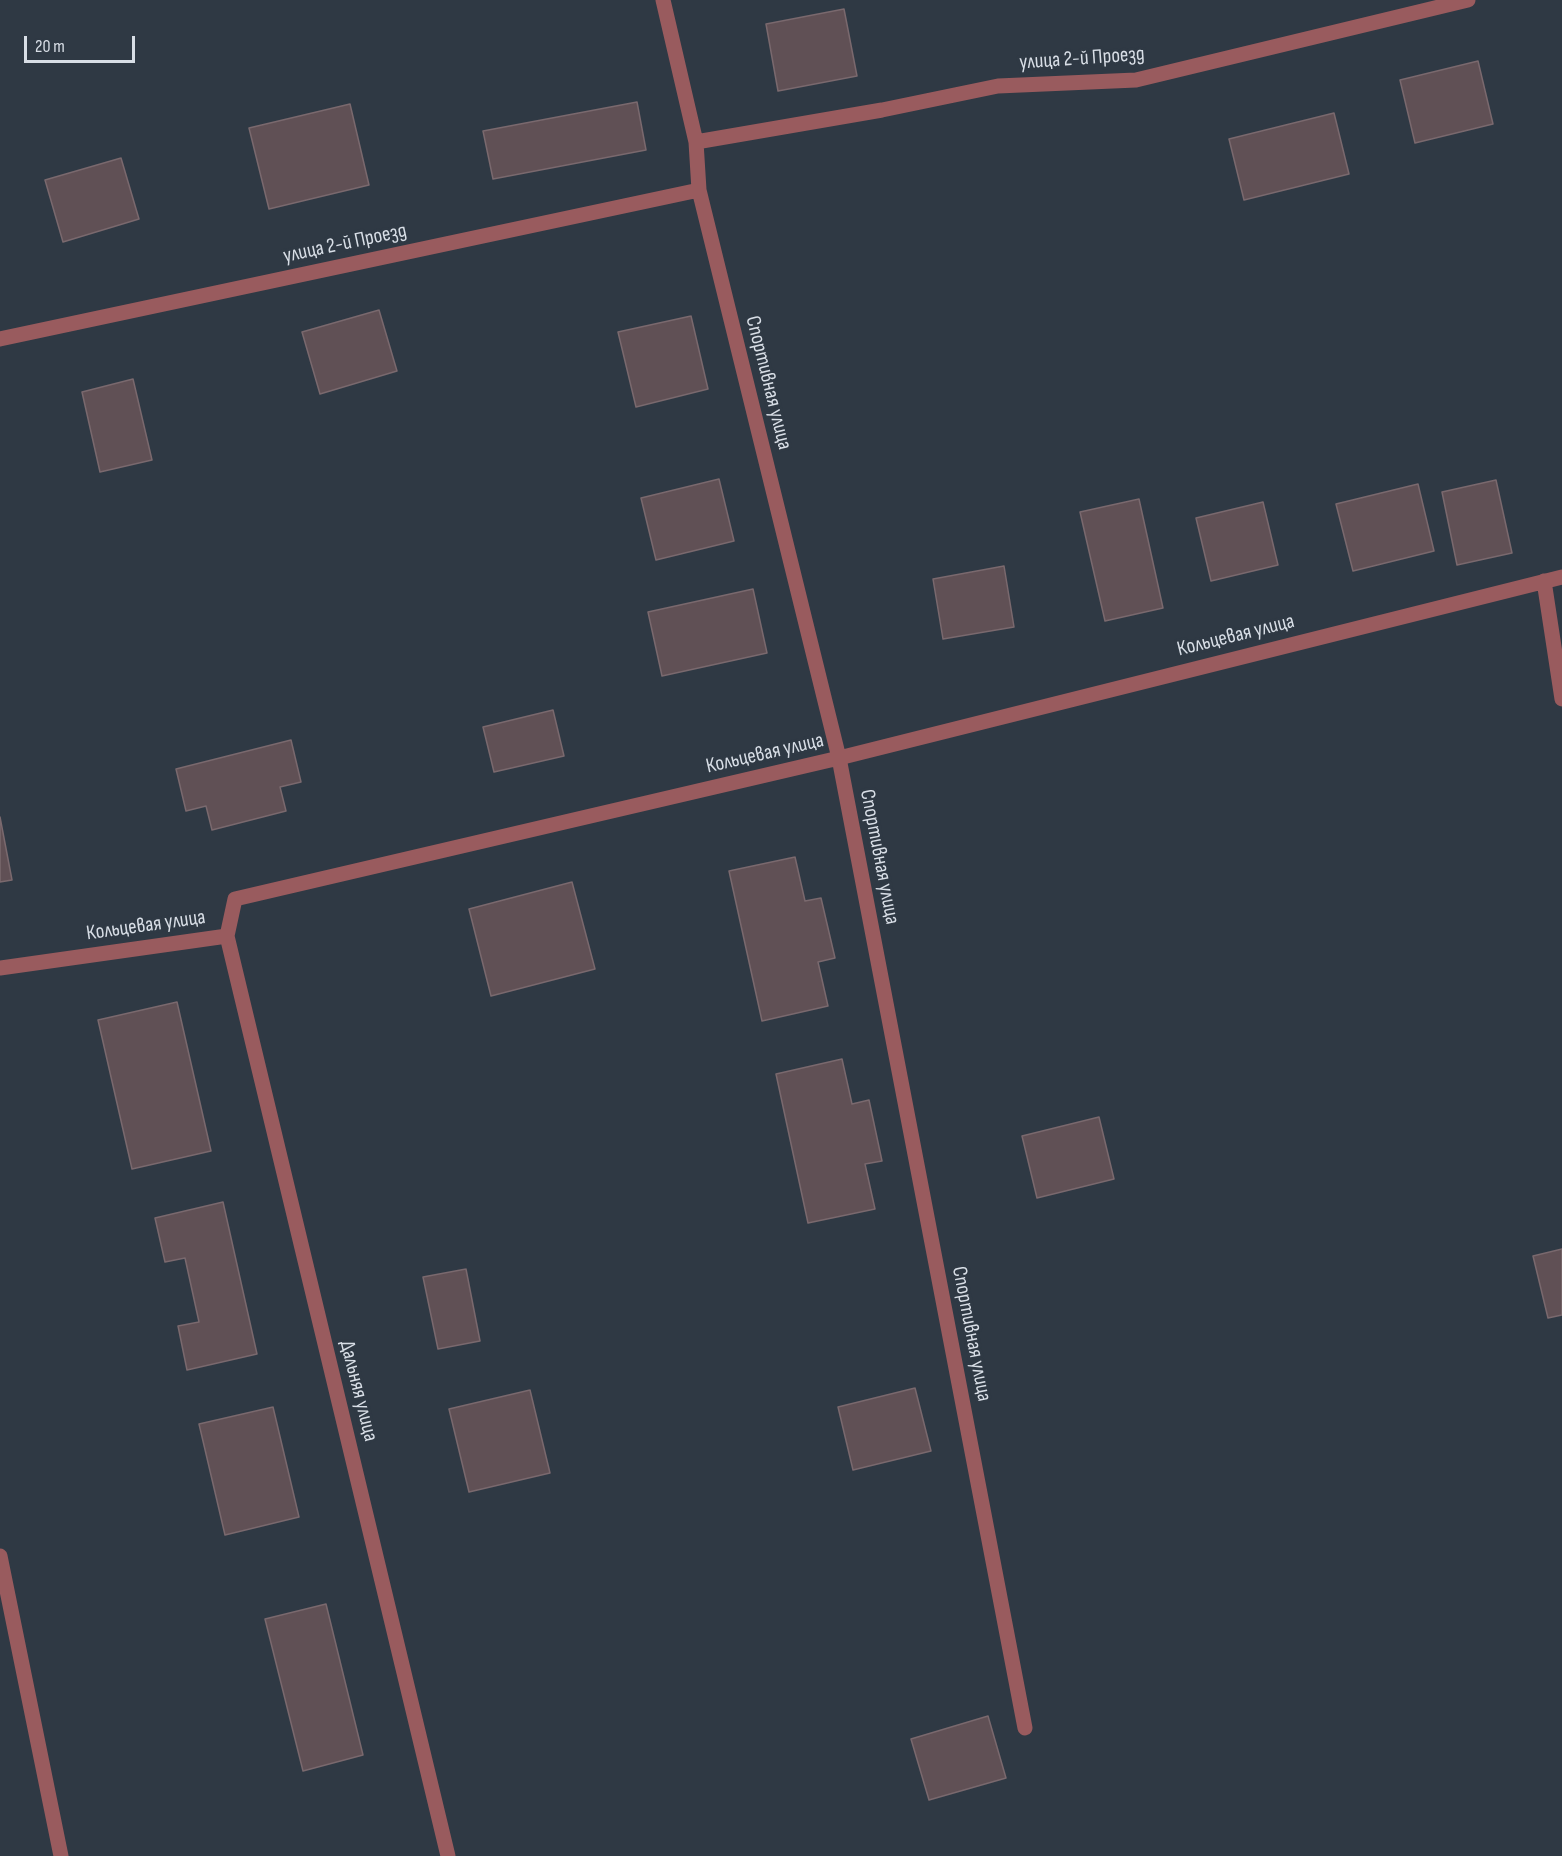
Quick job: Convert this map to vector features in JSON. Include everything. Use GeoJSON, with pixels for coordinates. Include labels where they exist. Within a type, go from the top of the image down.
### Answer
{"type":"FeatureCollection","features":[{"type":"Feature","properties":{"kind":"street","name":"Спортивная улица"},"geometry":{"type":"LineString","coordinates":[[663,0],[696,142],[699,190],[839,758],[1024,1728]]}},
{"type":"Feature","properties":{"kind":"street","name":"улица 2-й Проезд"},"geometry":{"type":"LineString","coordinates":[[696,142],[882,110],[998,86],[1136,80],[1468,0]]}},
{"type":"Feature","properties":{"kind":"street","name":"улица 2-й Проезд"},"geometry":{"type":"LineString","coordinates":[[0,339],[699,190]]}},
{"type":"Feature","properties":{"kind":"street","name":"Кольцевая улица"},"geometry":{"type":"LineString","coordinates":[[0,968],[227,936],[235,899],[839,758],[1562,577]]}},
{"type":"Feature","properties":{"kind":"street"},"geometry":{"type":"LineString","coordinates":[[1544,581],[1562,699]]}},
{"type":"Feature","properties":{"kind":"street","name":"Дальняя улица"},"geometry":{"type":"LineString","coordinates":[[227,936],[448,1856]]}},
{"type":"Feature","properties":{"kind":"street"},"geometry":{"type":"LineString","coordinates":[[0,1556],[61,1856]]}},
{"type":"Feature","properties":{"kind":"building"},"geometry":{"type":"Polygon","coordinates":[[[844,9],[857,76],[778,91],[766,24],[844,9]]]}},
{"type":"Feature","properties":{"kind":"building"},"geometry":{"type":"Polygon","coordinates":[[[1478,61],[1493,124],[1415,143],[1400,80],[1478,61]]]}},
{"type":"Feature","properties":{"kind":"building"},"geometry":{"type":"Polygon","coordinates":[[[637,102],[646,150],[493,179],[483,131],[637,102]]]}},
{"type":"Feature","properties":{"kind":"building"},"geometry":{"type":"Polygon","coordinates":[[[350,104],[369,185],[269,209],[249,128],[350,104]]]}},
{"type":"Feature","properties":{"kind":"building"},"geometry":{"type":"Polygon","coordinates":[[[1334,113],[1349,174],[1244,200],[1229,139],[1334,113]]]}},
{"type":"Feature","properties":{"kind":"building"},"geometry":{"type":"Polygon","coordinates":[[[121,158],[139,219],[63,242],[45,180],[121,158]]]}},
{"type":"Feature","properties":{"kind":"building"},"geometry":{"type":"Polygon","coordinates":[[[379,310],[397,371],[320,394],[302,332],[379,310]]]}},
{"type":"Feature","properties":{"kind":"building"},"geometry":{"type":"Polygon","coordinates":[[[691,316],[708,389],[636,407],[618,332],[691,316]]]}},
{"type":"Feature","properties":{"kind":"building"},"geometry":{"type":"Polygon","coordinates":[[[133,379],[152,460],[100,472],[82,392],[133,379]]]}},
{"type":"Feature","properties":{"kind":"building"},"geometry":{"type":"Polygon","coordinates":[[[719,479],[734,541],[656,560],[641,498],[719,479]]]}},
{"type":"Feature","properties":{"kind":"building"},"geometry":{"type":"Polygon","coordinates":[[[1496,480],[1512,553],[1457,565],[1442,492],[1496,480]]]}},
{"type":"Feature","properties":{"kind":"building"},"geometry":{"type":"Polygon","coordinates":[[[1418,484],[1434,551],[1353,571],[1336,504],[1418,484]]]}},
{"type":"Feature","properties":{"kind":"building"},"geometry":{"type":"Polygon","coordinates":[[[1139,499],[1163,608],[1105,621],[1080,512],[1139,499]]]}},
{"type":"Feature","properties":{"kind":"building"},"geometry":{"type":"Polygon","coordinates":[[[1263,502],[1278,565],[1211,581],[1196,518],[1263,502]]]}},
{"type":"Feature","properties":{"kind":"building"},"geometry":{"type":"Polygon","coordinates":[[[1004,566],[1014,627],[943,639],[933,579],[1004,566]]]}},
{"type":"Feature","properties":{"kind":"building"},"geometry":{"type":"Polygon","coordinates":[[[753,589],[767,653],[662,676],[648,612],[753,589]]]}},
{"type":"Feature","properties":{"kind":"building"},"geometry":{"type":"Polygon","coordinates":[[[553,710],[564,756],[494,772],[483,727],[553,710]]]}},
{"type":"Feature","properties":{"kind":"building"},"geometry":{"type":"Polygon","coordinates":[[[291,740],[301,782],[280,787],[286,811],[212,830],[206,806],[186,811],[176,769],[291,740]]]}},
{"type":"Feature","properties":{"kind":"building"},"geometry":{"type":"Polygon","coordinates":[[[0,817],[12,880],[0,882],[0,817]]]}},
{"type":"Feature","properties":{"kind":"building"},"geometry":{"type":"Polygon","coordinates":[[[795,857],[805,901],[821,898],[835,958],[818,962],[828,1006],[762,1021],[729,871],[795,857]]]}},
{"type":"Feature","properties":{"kind":"building"},"geometry":{"type":"Polygon","coordinates":[[[572,882],[595,969],[491,996],[469,909],[572,882]]]}},
{"type":"Feature","properties":{"kind":"building"},"geometry":{"type":"Polygon","coordinates":[[[177,1002],[211,1151],[132,1169],[98,1020],[177,1002]]]}},
{"type":"Feature","properties":{"kind":"building"},"geometry":{"type":"Polygon","coordinates":[[[842,1059],[852,1104],[869,1100],[882,1161],[865,1164],[875,1209],[808,1223],[776,1074],[842,1059]]]}},
{"type":"Feature","properties":{"kind":"building"},"geometry":{"type":"Polygon","coordinates":[[[1099,1117],[1114,1179],[1037,1198],[1022,1136],[1099,1117]]]}},
{"type":"Feature","properties":{"kind":"building"},"geometry":{"type":"Polygon","coordinates":[[[223,1202],[257,1354],[187,1370],[178,1326],[199,1322],[185,1258],[165,1262],[155,1218],[223,1202]]]}},
{"type":"Feature","properties":{"kind":"building"},"geometry":{"type":"Polygon","coordinates":[[[1562,1249],[1562,1315],[1548,1318],[1533,1256],[1562,1249]]]}},
{"type":"Feature","properties":{"kind":"building"},"geometry":{"type":"Polygon","coordinates":[[[466,1269],[480,1341],[438,1349],[423,1277],[466,1269]]]}},
{"type":"Feature","properties":{"kind":"building"},"geometry":{"type":"Polygon","coordinates":[[[915,1388],[931,1451],[853,1470],[838,1407],[915,1388]]]}},
{"type":"Feature","properties":{"kind":"building"},"geometry":{"type":"Polygon","coordinates":[[[530,1390],[550,1473],[469,1492],[449,1409],[530,1390]]]}},
{"type":"Feature","properties":{"kind":"building"},"geometry":{"type":"Polygon","coordinates":[[[273,1407],[299,1517],[225,1535],[199,1424],[273,1407]]]}},
{"type":"Feature","properties":{"kind":"building"},"geometry":{"type":"Polygon","coordinates":[[[326,1604],[363,1755],[303,1771],[265,1619],[326,1604]]]}},
{"type":"Feature","properties":{"kind":"building"},"geometry":{"type":"Polygon","coordinates":[[[988,1716],[1006,1778],[929,1800],[911,1739],[988,1716]]]}}]}
